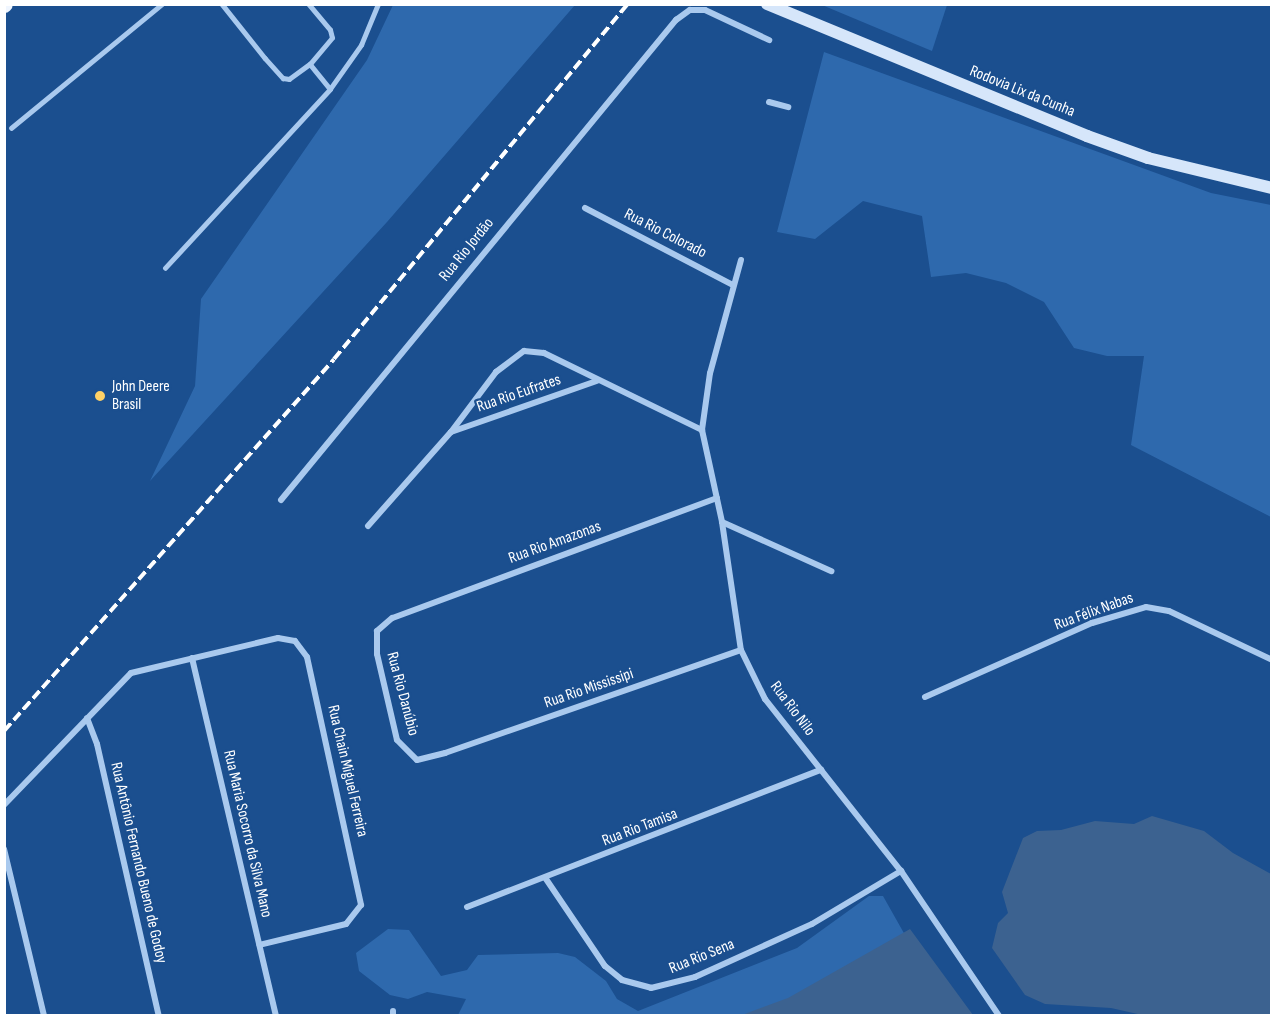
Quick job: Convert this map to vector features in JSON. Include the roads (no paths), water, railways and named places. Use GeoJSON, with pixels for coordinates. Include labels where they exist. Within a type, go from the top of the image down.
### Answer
{"type":"FeatureCollection","features":[{"type":"Feature","properties":{"kind":"main road","name":"Rodovia Lix da Cunha"},"geometry":{"type":"LineString","coordinates":[[767,4],[1087,136],[1148,158],[1272,188]]}},
{"type":"Feature","properties":{"kind":"street","name":"Rua Rio Jordão"},"geometry":{"type":"LineString","coordinates":[[281,500],[676,20],[690,10],[705,10],[769,40]]}},
{"type":"Feature","properties":{"kind":"street"},"geometry":{"type":"LineString","coordinates":[[769,102],[788,108]]}},
{"type":"Feature","properties":{"kind":"street","name":"Rua Rio Colorado"},"geometry":{"type":"LineString","coordinates":[[585,208],[733,285]]}},
{"type":"Feature","properties":{"kind":"street","name":"Rua Rio Nilo"},"geometry":{"type":"LineString","coordinates":[[741,260],[710,373],[702,430],[722,522],[741,650],[765,699],[901,871],[999,1016]]}},
{"type":"Feature","properties":{"kind":"street","name":"Rua Rio Eufrates"},"geometry":{"type":"LineString","coordinates":[[368,526],[451,432],[506,361],[524,351],[544,353],[597,381],[702,430]]}},
{"type":"Feature","properties":{"kind":"street","name":"Rua Rio Eufrates"},"geometry":{"type":"LineString","coordinates":[[451,432],[597,381]]}},
{"type":"Feature","properties":{"kind":"street","name":"Rua Rio Amazonas"},"geometry":{"type":"LineString","coordinates":[[403,613],[717,498]]}},
{"type":"Feature","properties":{"kind":"street"},"geometry":{"type":"LineString","coordinates":[[722,522],[831,571]]}},
{"type":"Feature","properties":{"kind":"street","name":"Rua Félix Nabas"},"geometry":{"type":"LineString","coordinates":[[925,697],[1092,623],[1146,608],[1169,611],[1272,660]]}},
{"type":"Feature","properties":{"kind":"street","name":"Rua Rio Danúbio"},"geometry":{"type":"LineString","coordinates":[[403,613],[382,624],[376,644],[397,740],[417,760],[445,753]]}},
{"type":"Feature","properties":{"kind":"street","name":"Rua Chain Miguel Ferreira"},"geometry":{"type":"LineString","coordinates":[[192,658],[278,638],[296,641],[307,657],[361,893],[358,911],[346,924],[259,945]]}},
{"type":"Feature","properties":{"kind":"street","name":"Rua Rio Mississipi"},"geometry":{"type":"LineString","coordinates":[[445,753],[741,650]]}},
{"type":"Feature","properties":{"kind":"street"},"geometry":{"type":"LineString","coordinates":[[4,804],[131,673],[192,658]]}},
{"type":"Feature","properties":{"kind":"street","name":"Rua Maria Socorro da Silva Mano"},"geometry":{"type":"LineString","coordinates":[[192,658],[276,1016]]}},
{"type":"Feature","properties":{"kind":"street","name":"Rua Antônio Fernando Bueno de Godoy"},"geometry":{"type":"LineString","coordinates":[[87,718],[97,744],[159,1016]]}},
{"type":"Feature","properties":{"kind":"street","name":"Rua Rio Tamisa"},"geometry":{"type":"LineString","coordinates":[[467,907],[546,879],[821,770]]}},
{"type":"Feature","properties":{"kind":"street"},"geometry":{"type":"LineString","coordinates":[[4,849],[44,1016]]}},
{"type":"Feature","properties":{"kind":"street","name":"Rua Rio Sena"},"geometry":{"type":"LineString","coordinates":[[546,879],[605,966],[622,980],[651,988],[694,977],[812,924],[901,871]]}},
{"type":"Feature","properties":{"kind":"lane"},"geometry":{"type":"LineString","coordinates":[[11,128],[162,4]]}},
{"type":"Feature","properties":{"kind":"lane"},"geometry":{"type":"LineString","coordinates":[[222,4],[283,78],[293,78],[310,64],[330,42],[332,34],[308,4]]}},
{"type":"Feature","properties":{"kind":"lane"},"geometry":{"type":"LineString","coordinates":[[165,268],[330,89],[361,45],[378,4]]}},
{"type":"Feature","properties":{"kind":"lane"},"geometry":{"type":"LineString","coordinates":[[310,64],[330,89]]}},
{"type":"Feature","properties":{"kind":"railway"},"geometry":{"type":"LineString","coordinates":[[4,731],[334,359],[628,4]]}},
{"type":"Feature","properties":{"kind":"place","name":"John Deere Brasil"},"geometry":{"type":"Point","coordinates":[100,396]}}]}
